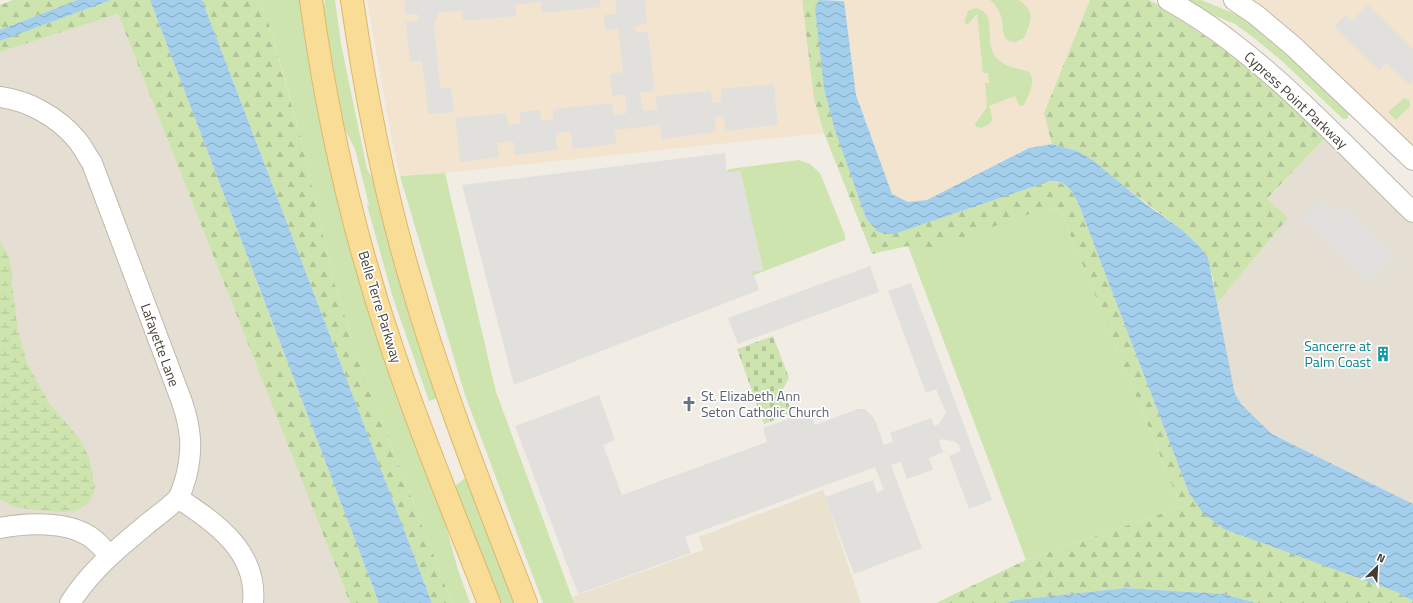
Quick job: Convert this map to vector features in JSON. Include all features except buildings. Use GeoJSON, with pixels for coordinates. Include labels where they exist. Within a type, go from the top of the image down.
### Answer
{"type":"FeatureCollection","features":[{"type":"Feature","properties":{"kind":"main road","name":"Belle Terre Parkway"},"geometry":{"type":"LineString","coordinates":[[312,0],[323,77],[337,148],[376,298],[413,408],[489,603]]}},
{"type":"Feature","properties":{"kind":"main road"},"geometry":{"type":"LineString","coordinates":[[352,0],[381,163],[413,289],[446,391],[526,603]]}},
{"type":"Feature","properties":{"kind":"street","name":"Cypress Point Parkway"},"geometry":{"type":"LineString","coordinates":[[1168,0],[1202,21],[1271,74],[1303,103],[1413,212]]}},
{"type":"Feature","properties":{"kind":"street"},"geometry":{"type":"LineString","coordinates":[[1234,0],[1256,15],[1293,46],[1413,160]]}},
{"type":"Feature","properties":{"kind":"street","name":"Lafayette Lane"},"geometry":{"type":"LineString","coordinates":[[0,97],[16,100],[35,108],[65,128],[83,148],[96,172],[188,419],[191,450],[188,467],[178,498]]}},
{"type":"Feature","properties":{"kind":"street"},"geometry":{"type":"LineString","coordinates":[[70,603],[85,581],[109,556],[178,498],[215,524],[240,550],[253,579],[253,603]]}},
{"type":"Feature","properties":{"kind":"street"},"geometry":{"type":"LineString","coordinates":[[0,528],[37,525],[76,530],[90,536],[109,556]]}},
{"type":"Feature","properties":{"kind":"shaded area"},"geometry":{"type":"Polygon","coordinates":[[[367,0],[802,0],[814,99],[824,133],[445,173],[400,176],[390,130],[367,0]]]}},
{"type":"Feature","properties":{"kind":"shaded area"},"geometry":{"type":"Polygon","coordinates":[[[600,0],[601,7],[542,13],[541,2],[515,5],[516,16],[463,21],[462,10],[439,13],[434,25],[440,88],[451,88],[454,112],[428,114],[422,61],[410,62],[406,22],[419,20],[418,14],[406,15],[404,1],[600,0]]]}},
{"type":"Feature","properties":{"kind":"shaded area"},"geometry":{"type":"Polygon","coordinates":[[[615,0],[645,0],[647,24],[635,26],[636,33],[648,32],[655,91],[640,93],[643,111],[657,110],[656,96],[711,91],[712,103],[722,102],[721,89],[774,84],[778,125],[725,131],[724,116],[715,117],[716,132],[662,139],[660,125],[615,130],[616,144],[573,149],[570,131],[556,134],[557,150],[515,155],[513,141],[497,143],[499,157],[460,162],[455,118],[507,113],[508,125],[521,123],[519,112],[540,110],[541,121],[553,120],[553,109],[612,103],[614,115],[627,113],[625,94],[612,96],[610,74],[623,72],[618,29],[605,30],[604,15],[617,14],[615,0]]]}},
{"type":"Feature","properties":{"kind":"shaded area"},"geometry":{"type":"Polygon","coordinates":[[[843,0],[1090,0],[1044,112],[1052,144],[1029,148],[927,200],[908,202],[892,194],[856,95],[843,0]]]}},
{"type":"Feature","properties":{"kind":"shaded area"},"geometry":{"type":"Polygon","coordinates":[[[1249,0],[1413,0],[1413,150],[1249,0]]]}},
{"type":"Feature","properties":{"kind":"shaded area"},"geometry":{"type":"Polygon","coordinates":[[[1368,5],[1413,49],[1413,80],[1409,85],[1387,63],[1379,70],[1334,27],[1346,15],[1352,21],[1368,5]]]}},
{"type":"Feature","properties":{"kind":"shaded area"},"geometry":{"type":"Polygon","coordinates":[[[118,14],[350,603],[0,603],[0,52],[118,14]]]}},
{"type":"Feature","properties":{"kind":"shaded area"},"geometry":{"type":"Polygon","coordinates":[[[1326,137],[1413,224],[1413,504],[1272,434],[1242,405],[1235,394],[1217,303],[1288,218],[1267,200],[1326,137]]]}},
{"type":"Feature","properties":{"kind":"shaded area"},"geometry":{"type":"Polygon","coordinates":[[[725,153],[727,173],[740,171],[763,269],[751,273],[754,275],[759,290],[514,385],[462,185],[725,153]]]}},
{"type":"Feature","properties":{"kind":"shaded area"},"geometry":{"type":"Polygon","coordinates":[[[1322,198],[1337,213],[1344,205],[1397,257],[1369,286],[1301,220],[1322,198]]]}},
{"type":"Feature","properties":{"kind":"shaded area"},"geometry":{"type":"Polygon","coordinates":[[[870,266],[879,292],[738,344],[728,318],[870,266]]]}},
{"type":"Feature","properties":{"kind":"shaded area"},"geometry":{"type":"Polygon","coordinates":[[[911,283],[992,500],[969,509],[949,456],[961,451],[959,445],[955,442],[943,439],[939,441],[943,452],[929,458],[933,470],[907,479],[901,462],[891,465],[922,548],[854,574],[825,497],[873,480],[877,493],[884,490],[875,467],[685,537],[691,553],[578,594],[515,426],[599,395],[615,440],[603,445],[622,495],[767,442],[763,428],[810,411],[815,425],[858,409],[865,409],[874,418],[884,445],[893,442],[890,433],[931,418],[934,426],[939,424],[946,413],[936,389],[926,393],[888,291],[911,283]]]}},
{"type":"Feature","properties":{"kind":"shaded area"},"geometry":{"type":"Polygon","coordinates":[[[823,490],[861,603],[574,603],[572,597],[703,550],[699,537],[823,490]]]}},
{"type":"Feature","properties":{"kind":"green space"},"geometry":{"type":"Polygon","coordinates":[[[13,0],[77,0],[0,30],[0,5],[13,0]]]}},
{"type":"Feature","properties":{"kind":"green space"},"geometry":{"type":"Polygon","coordinates":[[[111,0],[150,0],[379,603],[350,603],[118,14],[0,52],[0,41],[111,0]]]}},
{"type":"Feature","properties":{"kind":"green space"},"geometry":{"type":"Polygon","coordinates":[[[202,0],[259,0],[267,17],[300,135],[334,282],[353,342],[376,406],[452,603],[432,603],[202,0]]]}},
{"type":"Feature","properties":{"kind":"green space"},"geometry":{"type":"Polygon","coordinates":[[[259,0],[303,0],[458,570],[470,603],[452,603],[353,342],[334,282],[300,135],[283,73],[267,17],[259,0]]]}},
{"type":"Feature","properties":{"kind":"green space"},"geometry":{"type":"Polygon","coordinates":[[[325,0],[335,0],[341,44],[367,169],[379,189],[438,398],[429,401],[393,298],[367,205],[369,205],[355,149],[343,126],[337,106],[323,11],[325,0]]]}},
{"type":"Feature","properties":{"kind":"green space"},"geometry":{"type":"Polygon","coordinates":[[[802,0],[819,0],[866,218],[1050,181],[1065,185],[1069,188],[1079,205],[1189,493],[1397,592],[1413,601],[1413,603],[1256,603],[1224,594],[1125,588],[1015,600],[1006,603],[936,603],[1026,560],[1181,507],[1062,214],[1059,210],[1047,208],[935,247],[919,249],[908,246],[872,254],[824,133],[814,99],[802,0]]]}},
{"type":"Feature","properties":{"kind":"green space"},"geometry":{"type":"Polygon","coordinates":[[[990,0],[1018,0],[1026,6],[1031,17],[1024,38],[1015,42],[1010,41],[1005,37],[1000,13],[994,3],[990,0]]]}},
{"type":"Feature","properties":{"kind":"green space"},"geometry":{"type":"Polygon","coordinates":[[[1090,0],[1149,0],[1163,7],[1219,46],[1268,84],[1326,137],[1267,199],[1288,218],[1217,303],[1212,274],[1199,246],[1181,229],[1077,151],[1052,144],[1044,113],[1090,0]]]}},
{"type":"Feature","properties":{"kind":"green space"},"geometry":{"type":"Polygon","coordinates":[[[1185,0],[1201,0],[1243,17],[1288,55],[1347,111],[1349,114],[1347,119],[1343,119],[1282,61],[1235,24],[1206,12],[1185,0]]]}},
{"type":"Feature","properties":{"kind":"green space"},"geometry":{"type":"Polygon","coordinates":[[[976,8],[984,12],[988,19],[992,51],[995,56],[1006,65],[1029,72],[1032,80],[1031,88],[1024,105],[1019,105],[1015,96],[989,106],[992,114],[992,120],[989,124],[981,128],[976,127],[975,124],[987,107],[985,83],[989,83],[988,73],[983,73],[977,14],[967,25],[964,22],[968,11],[976,8]]]}},
{"type":"Feature","properties":{"kind":"green space"},"geometry":{"type":"Polygon","coordinates":[[[1404,98],[1409,100],[1410,106],[1396,120],[1388,112],[1404,98]]]}},
{"type":"Feature","properties":{"kind":"green space"},"geometry":{"type":"Polygon","coordinates":[[[799,160],[810,164],[820,173],[845,235],[845,240],[754,275],[751,274],[751,272],[763,270],[740,171],[726,172],[729,169],[799,160]]]}},
{"type":"Feature","properties":{"kind":"green space"},"geometry":{"type":"Polygon","coordinates":[[[445,173],[496,392],[574,603],[543,603],[465,395],[400,176],[445,173]]]}},
{"type":"Feature","properties":{"kind":"green space"},"geometry":{"type":"Polygon","coordinates":[[[1047,208],[1059,210],[1062,214],[1181,507],[1026,560],[908,246],[919,249],[1047,208]]]}},
{"type":"Feature","properties":{"kind":"green space"},"geometry":{"type":"Polygon","coordinates":[[[0,241],[8,255],[12,271],[12,285],[18,330],[27,363],[49,403],[79,438],[89,457],[95,487],[91,500],[83,507],[74,511],[62,512],[14,507],[0,499],[0,241]]]}},
{"type":"Feature","properties":{"kind":"green space"},"geometry":{"type":"Polygon","coordinates":[[[773,336],[789,378],[783,389],[792,413],[764,424],[737,349],[773,336]]]}},
{"type":"Feature","properties":{"kind":"green space"},"geometry":{"type":"Polygon","coordinates":[[[466,477],[518,603],[499,603],[454,486],[466,477]]]}},
{"type":"Feature","properties":{"kind":"water"},"geometry":{"type":"Polygon","coordinates":[[[77,0],[111,0],[0,41],[0,30],[77,0]]]}},
{"type":"Feature","properties":{"kind":"water"},"geometry":{"type":"Polygon","coordinates":[[[150,0],[202,0],[432,603],[379,603],[150,0]]]}},
{"type":"Feature","properties":{"kind":"water"},"geometry":{"type":"Polygon","coordinates":[[[819,0],[844,1],[856,95],[892,194],[908,202],[927,200],[1029,148],[1052,144],[1077,151],[1091,159],[1147,205],[1181,229],[1199,246],[1208,258],[1235,394],[1242,405],[1272,434],[1413,504],[1413,601],[1397,592],[1224,529],[1203,513],[1189,493],[1079,205],[1069,188],[1065,185],[1056,181],[1050,181],[894,234],[885,234],[877,231],[866,218],[834,127],[824,88],[815,8],[819,0]]]}},
{"type":"Feature","properties":{"kind":"water"},"geometry":{"type":"Polygon","coordinates":[[[1125,588],[1224,594],[1256,603],[1006,603],[1015,600],[1125,588]]]}},
{"type":"Feature","properties":{"kind":"place","name":"Sancerre at Palm Coast"},"geometry":{"type":"Point","coordinates":[1383,354]}},
{"type":"Feature","properties":{"kind":"place","name":"St. Elizabeth Ann Seton Catholic Church"},"geometry":{"type":"Point","coordinates":[689,404]}}]}
